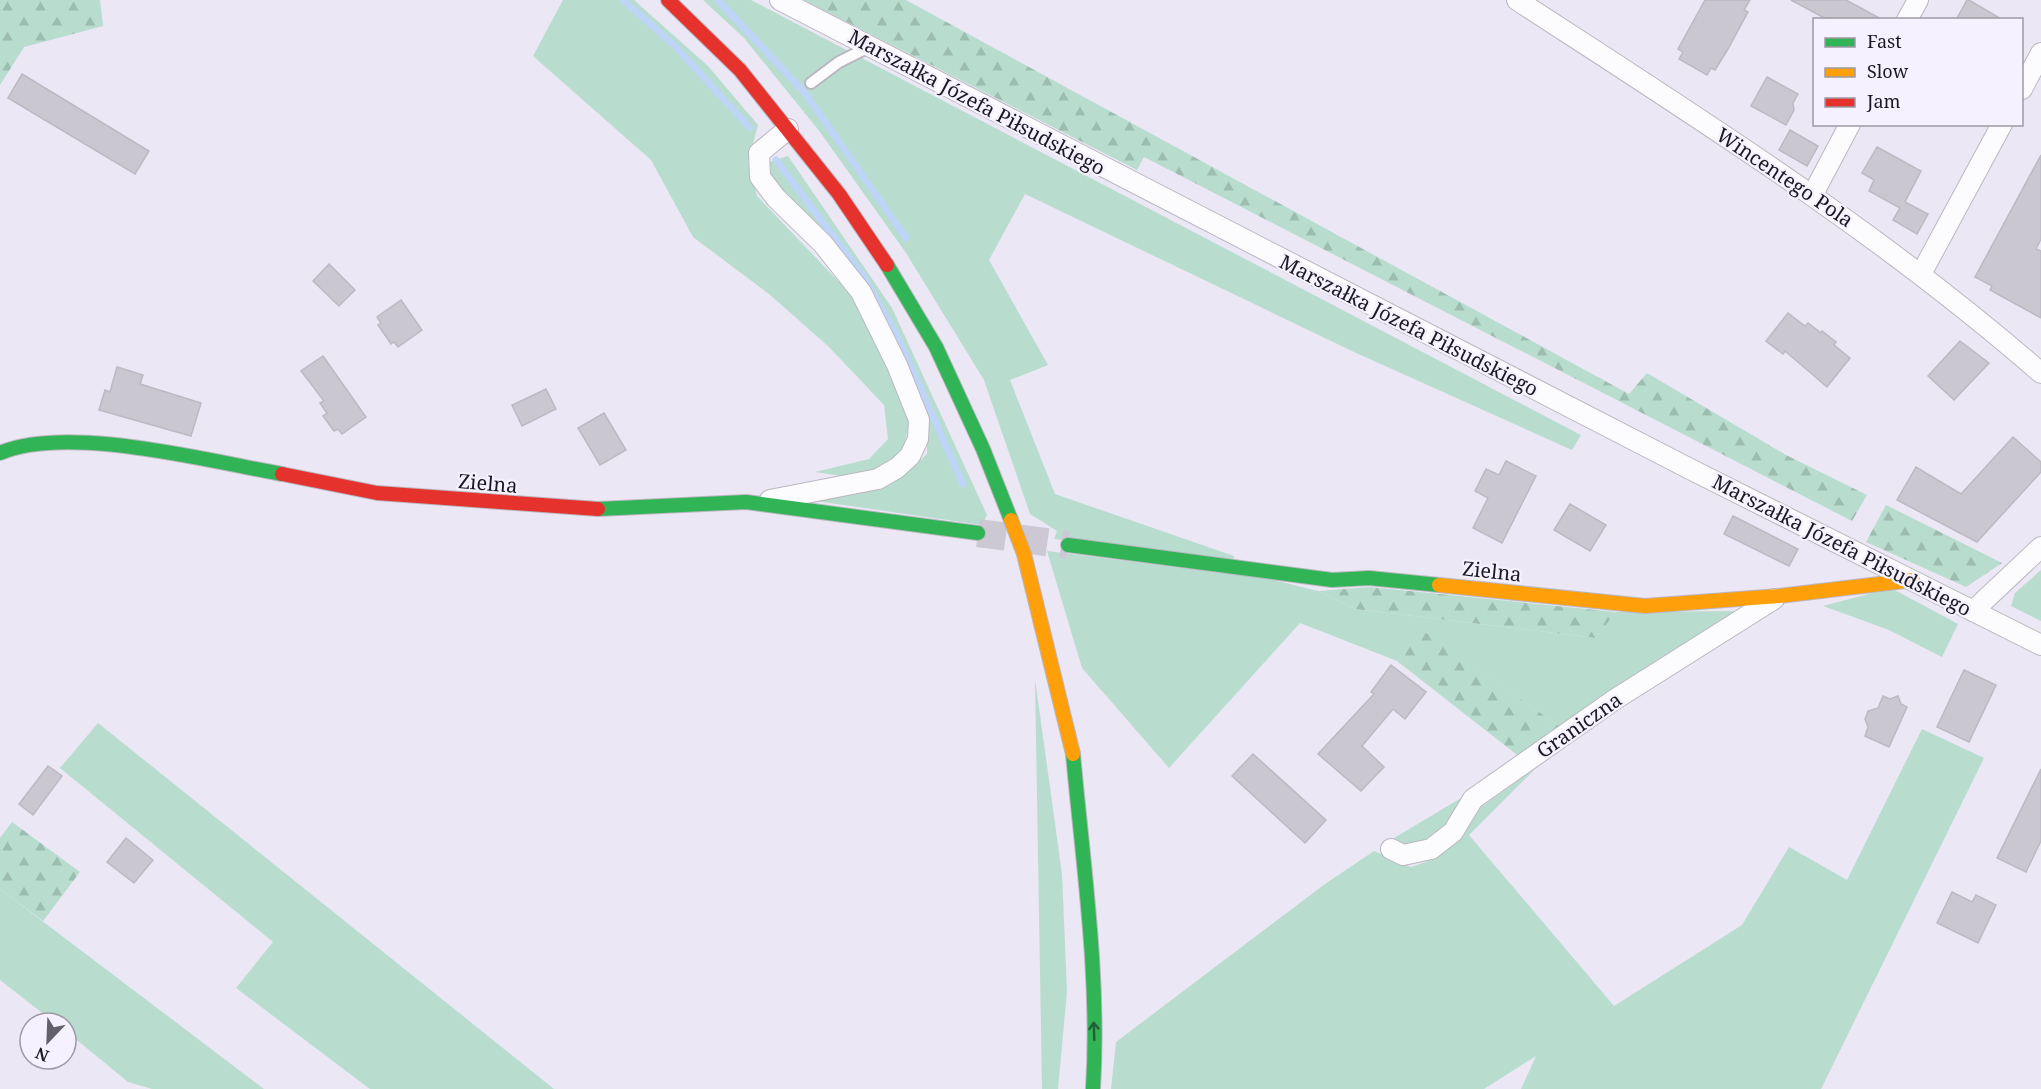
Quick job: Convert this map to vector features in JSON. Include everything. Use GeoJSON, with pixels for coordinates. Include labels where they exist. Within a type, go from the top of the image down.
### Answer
{"type":"FeatureCollection","features":[{"type":"Feature","properties":{"kind":"street"},"geometry":{"type":"LineString","coordinates":[[668,0],[740,70],[839,194],[881,255],[936,348],[983,449],[1024,554],[1072,748],[1091,941],[1095,1055],[1093,1089]]}},
{"type":"Feature","properties":{"kind":"street","name":"Marszałka Józefa Piłsudskiego"},"geometry":{"type":"LineString","coordinates":[[780,0],[1133,184],[1692,470],[2041,645]]}},
{"type":"Feature","properties":{"kind":"street","name":"Wincentego Pola"},"geometry":{"type":"LineString","coordinates":[[1517,0],[1813,194],[1921,274],[2041,373]]}},
{"type":"Feature","properties":{"kind":"street"},"geometry":{"type":"LineString","coordinates":[[1909,18],[1918,0]]}},
{"type":"Feature","properties":{"kind":"street"},"geometry":{"type":"LineString","coordinates":[[2023,87],[2041,53]]}},
{"type":"Feature","properties":{"kind":"street"},"geometry":{"type":"LineString","coordinates":[[1813,194],[1849,126]]}},
{"type":"Feature","properties":{"kind":"street"},"geometry":{"type":"LineString","coordinates":[[1921,274],[2001,126]]}},
{"type":"Feature","properties":{"kind":"street"},"geometry":{"type":"LineString","coordinates":[[762,501],[878,479],[897,468],[910,456],[918,439],[919,420],[897,365],[861,292],[823,244],[777,198],[760,177],[759,153],[788,129]]}},
{"type":"Feature","properties":{"kind":"street","name":"Zielna"},"geometry":{"type":"LineString","coordinates":[[0,453],[16,446],[91,441],[301,477],[332,488],[520,506],[615,509],[762,501],[786,508],[978,533]]}},
{"type":"Feature","properties":{"kind":"street","name":"Zielna"},"geometry":{"type":"LineString","coordinates":[[1068,545],[1332,580],[1369,578],[1645,606],[1779,596],[1913,580]]}},
{"type":"Feature","properties":{"kind":"street"},"geometry":{"type":"LineString","coordinates":[[1973,610],[2041,547]]}},
{"type":"Feature","properties":{"kind":"street","name":"Graniczna"},"geometry":{"type":"LineString","coordinates":[[1391,849],[1403,855],[1431,849],[1453,832],[1473,799],[1614,700],[1779,596]]}},
{"type":"Feature","properties":{"kind":"street"},"geometry":{"type":"LineString","coordinates":[[1080,1044],[1091,941]]}},
{"type":"Feature","properties":{"kind":"lane"},"geometry":{"type":"LineString","coordinates":[[811,83],[839,62],[871,46]]}},
{"type":"Feature","properties":{"kind":"green space"},"geometry":{"type":"Polygon","coordinates":[[[0,0],[100,0],[103,26],[24,47],[0,85],[0,0]]]}},
{"type":"Feature","properties":{"kind":"green space"},"geometry":{"type":"Polygon","coordinates":[[[563,0],[634,0],[708,66],[758,125],[748,162],[757,196],[860,304],[886,358],[909,425],[903,449],[883,468],[849,477],[815,472],[869,459],[888,439],[884,405],[829,347],[769,294],[693,237],[651,160],[533,56],[563,0]]]}},
{"type":"Feature","properties":{"kind":"green space"},"geometry":{"type":"Polygon","coordinates":[[[703,0],[751,0],[1581,435],[1572,450],[1354,352],[1025,194],[989,260],[1048,365],[1010,380],[1055,494],[1234,556],[1233,562],[1054,539],[1057,531],[1030,514],[984,380],[906,253],[820,132],[744,38],[703,0]]]}},
{"type":"Feature","properties":{"kind":"green space"},"geometry":{"type":"Polygon","coordinates":[[[804,0],[906,0],[1629,394],[1647,373],[1786,455],[1867,495],[1852,521],[1144,157],[1137,170],[804,0]]]}},
{"type":"Feature","properties":{"kind":"green space"},"geometry":{"type":"Polygon","coordinates":[[[788,156],[892,308],[987,515],[982,525],[809,500],[863,490],[904,475],[927,454],[927,420],[881,313],[771,179],[769,162],[788,156]]]}},
{"type":"Feature","properties":{"kind":"green space"},"geometry":{"type":"Polygon","coordinates":[[[1886,505],[2002,563],[1966,587],[1866,542],[1886,505]]]}},
{"type":"Feature","properties":{"kind":"green space"},"geometry":{"type":"Polygon","coordinates":[[[1047,551],[1270,579],[1318,591],[1355,609],[1596,638],[1616,612],[1740,611],[1562,728],[1422,631],[1397,661],[1300,623],[1169,768],[1082,668],[1047,551]]]}},
{"type":"Feature","properties":{"kind":"green space"},"geometry":{"type":"Polygon","coordinates":[[[2041,570],[2041,621],[2011,606],[2015,593],[2041,570]]]}},
{"type":"Feature","properties":{"kind":"green space"},"geometry":{"type":"Polygon","coordinates":[[[1370,587],[1616,612],[1596,638],[1355,609],[1318,591],[1370,587]]]}},
{"type":"Feature","properties":{"kind":"green space"},"geometry":{"type":"Polygon","coordinates":[[[1891,588],[1958,624],[1942,657],[1889,630],[1823,606],[1891,588]]]}},
{"type":"Feature","properties":{"kind":"green space"},"geometry":{"type":"Polygon","coordinates":[[[1422,630],[1562,728],[1521,758],[1397,661],[1422,630]]]}},
{"type":"Feature","properties":{"kind":"green space"},"geometry":{"type":"Polygon","coordinates":[[[1035,679],[1062,874],[1067,991],[1058,1089],[1042,1089],[1035,679]]]}},
{"type":"Feature","properties":{"kind":"green space"},"geometry":{"type":"Polygon","coordinates":[[[98,723],[554,1089],[370,1089],[236,988],[273,942],[60,768],[98,723]]]}},
{"type":"Feature","properties":{"kind":"green space"},"geometry":{"type":"Polygon","coordinates":[[[1922,729],[1984,758],[1821,1089],[1521,1089],[1536,1056],[1484,1089],[1111,1089],[1116,1042],[1325,884],[1374,851],[1411,867],[1434,859],[1465,832],[1481,807],[1535,769],[1469,835],[1614,1006],[1742,925],[1789,847],[1847,880],[1922,729]]]}},
{"type":"Feature","properties":{"kind":"green space"},"geometry":{"type":"Polygon","coordinates":[[[1473,791],[1443,834],[1404,849],[1389,841],[1473,791]]]}},
{"type":"Feature","properties":{"kind":"green space"},"geometry":{"type":"Polygon","coordinates":[[[12,822],[80,872],[43,921],[0,889],[0,838],[12,822]]]}},
{"type":"Feature","properties":{"kind":"green space"},"geometry":{"type":"Polygon","coordinates":[[[0,889],[264,1089],[152,1089],[128,1082],[78,1041],[78,1011],[40,1011],[0,980],[0,889]]]}},
{"type":"Feature","properties":{"kind":"building"},"geometry":{"type":"Polygon","coordinates":[[[1705,0],[1750,0],[1744,10],[1748,12],[1728,49],[1715,70],[1711,68],[1707,75],[1679,59],[1683,52],[1678,49],[1705,0]]]}},
{"type":"Feature","properties":{"kind":"building"},"geometry":{"type":"Polygon","coordinates":[[[1791,0],[1846,0],[1879,18],[1824,18],[1791,0]]]}},
{"type":"Feature","properties":{"kind":"building"},"geometry":{"type":"Polygon","coordinates":[[[1969,0],[2000,18],[1957,18],[1969,0]]]}},
{"type":"Feature","properties":{"kind":"building"},"geometry":{"type":"Polygon","coordinates":[[[22,74],[149,151],[135,174],[8,98],[22,74]]]}},
{"type":"Feature","properties":{"kind":"building"},"geometry":{"type":"Polygon","coordinates":[[[1767,77],[1798,94],[1793,103],[1794,110],[1786,125],[1751,106],[1767,77]]]}},
{"type":"Feature","properties":{"kind":"building"},"geometry":{"type":"Polygon","coordinates":[[[1790,130],[1818,146],[1807,166],[1779,150],[1790,130]]]}},
{"type":"Feature","properties":{"kind":"building"},"geometry":{"type":"Polygon","coordinates":[[[1877,147],[1921,171],[1905,202],[1928,214],[1917,234],[1893,220],[1900,208],[1869,191],[1874,180],[1862,173],[1877,147]]]}},
{"type":"Feature","properties":{"kind":"building"},"geometry":{"type":"Polygon","coordinates":[[[2041,155],[2041,239],[2036,249],[2041,251],[2041,318],[1990,290],[1992,286],[1975,277],[2041,155]]]}},
{"type":"Feature","properties":{"kind":"building"},"geometry":{"type":"Polygon","coordinates":[[[329,264],[355,290],[339,306],[313,281],[329,264]]]}},
{"type":"Feature","properties":{"kind":"building"},"geometry":{"type":"Polygon","coordinates":[[[401,300],[422,330],[398,347],[394,342],[391,344],[378,325],[381,323],[377,317],[401,300]]]}},
{"type":"Feature","properties":{"kind":"building"},"geometry":{"type":"Polygon","coordinates":[[[1788,313],[1805,326],[1808,323],[1821,333],[1822,331],[1850,358],[1827,387],[1785,351],[1783,354],[1766,341],[1788,313]]]}},
{"type":"Feature","properties":{"kind":"building"},"geometry":{"type":"Polygon","coordinates":[[[1960,341],[1989,363],[1954,400],[1928,376],[1960,341]]]}},
{"type":"Feature","properties":{"kind":"building"},"geometry":{"type":"Polygon","coordinates":[[[323,356],[366,417],[342,434],[338,429],[334,431],[323,416],[327,413],[320,403],[324,401],[301,371],[323,356]]]}},
{"type":"Feature","properties":{"kind":"building"},"geometry":{"type":"Polygon","coordinates":[[[117,367],[143,375],[140,384],[201,403],[191,436],[99,410],[105,390],[110,392],[117,367]]]}},
{"type":"Feature","properties":{"kind":"building"},"geometry":{"type":"Polygon","coordinates":[[[546,389],[556,409],[522,426],[512,405],[546,389]]]}},
{"type":"Feature","properties":{"kind":"building"},"geometry":{"type":"Polygon","coordinates":[[[604,413],[626,450],[600,465],[578,428],[604,413]]]}},
{"type":"Feature","properties":{"kind":"building"},"geometry":{"type":"Polygon","coordinates":[[[2013,437],[2041,462],[2041,472],[1977,542],[1897,500],[1916,467],[1961,494],[2013,437]]]}},
{"type":"Feature","properties":{"kind":"building"},"geometry":{"type":"Polygon","coordinates":[[[1506,461],[1536,476],[1502,543],[1473,528],[1488,498],[1475,491],[1486,469],[1499,475],[1506,461]]]}},
{"type":"Feature","properties":{"kind":"building"},"geometry":{"type":"Polygon","coordinates":[[[1570,504],[1606,525],[1590,551],[1554,530],[1570,504]]]}},
{"type":"Feature","properties":{"kind":"building"},"geometry":{"type":"Polygon","coordinates":[[[1733,516],[1798,549],[1789,566],[1724,534],[1733,516]]]}},
{"type":"Feature","properties":{"kind":"building"},"geometry":{"type":"Polygon","coordinates":[[[1391,665],[1426,692],[1405,719],[1393,709],[1362,746],[1384,767],[1361,791],[1318,754],[1374,694],[1371,692],[1391,665]]]}},
{"type":"Feature","properties":{"kind":"building"},"geometry":{"type":"Polygon","coordinates":[[[1964,670],[1996,685],[1969,742],[1937,727],[1964,670]]]}},
{"type":"Feature","properties":{"kind":"building"},"geometry":{"type":"Polygon","coordinates":[[[1883,696],[1890,699],[1898,696],[1901,704],[1907,707],[1889,747],[1865,736],[1868,727],[1865,719],[1868,711],[1878,708],[1883,696]]]}},
{"type":"Feature","properties":{"kind":"building"},"geometry":{"type":"Polygon","coordinates":[[[1253,754],[1326,820],[1305,843],[1232,776],[1253,754]]]}},
{"type":"Feature","properties":{"kind":"building"},"geometry":{"type":"Polygon","coordinates":[[[48,766],[62,776],[33,815],[19,804],[48,766]]]}},
{"type":"Feature","properties":{"kind":"building"},"geometry":{"type":"Polygon","coordinates":[[[2041,769],[2041,841],[2026,872],[1997,858],[2041,769]]]}},
{"type":"Feature","properties":{"kind":"building"},"geometry":{"type":"Polygon","coordinates":[[[126,838],[153,860],[134,883],[107,862],[126,838]]]}},
{"type":"Feature","properties":{"kind":"building"},"geometry":{"type":"Polygon","coordinates":[[[1952,892],[1972,902],[1976,895],[1996,905],[1978,943],[1937,923],[1952,892]]]}},
{"type":"Feature","properties":{"kind":"waterway"},"geometry":{"type":"LineString","coordinates":[[623,0],[675,46],[750,128]]}},
{"type":"Feature","properties":{"kind":"waterway"},"geometry":{"type":"LineString","coordinates":[[718,0],[805,93],[906,238]]}},
{"type":"Feature","properties":{"kind":"waterway"},"geometry":{"type":"LineString","coordinates":[[776,160],[864,277],[898,338],[963,484]]}},
{"type":"Feature","properties":{"kind":"tunnel"},"geometry":{"type":"LineString","coordinates":[[978,533],[1068,545]]}},
{"type":"Feature","properties":{"kind":"traffic: fast"},"geometry":{"type":"LineString","coordinates":[[887,265],[936,347],[983,449],[1011,520]]}},
{"type":"Feature","properties":{"kind":"traffic: fast"},"geometry":{"type":"LineString","coordinates":[[0,453],[28,445],[62,442],[99,443],[178,454],[282,474]]}},
{"type":"Feature","properties":{"kind":"traffic: fast"},"geometry":{"type":"LineString","coordinates":[[598,509],[746,502],[978,533]]}},
{"type":"Feature","properties":{"kind":"traffic: fast"},"geometry":{"type":"LineString","coordinates":[[1068,545],[1332,580],[1369,578],[1439,585]]}},
{"type":"Feature","properties":{"kind":"traffic: fast"},"geometry":{"type":"LineString","coordinates":[[1073,754],[1092,963],[1095,1047],[1093,1089]]}},
{"type":"Feature","properties":{"kind":"traffic: slow"},"geometry":{"type":"LineString","coordinates":[[1011,520],[1024,554],[1073,754]]}},
{"type":"Feature","properties":{"kind":"traffic: slow"},"geometry":{"type":"LineString","coordinates":[[1439,585],[1645,606],[1779,596],[1913,580]]}},
{"type":"Feature","properties":{"kind":"traffic: jam"},"geometry":{"type":"LineString","coordinates":[[668,0],[740,70],[839,194],[887,265]]}},
{"type":"Feature","properties":{"kind":"traffic: jam"},"geometry":{"type":"LineString","coordinates":[[282,474],[377,493],[598,509]]}}]}
